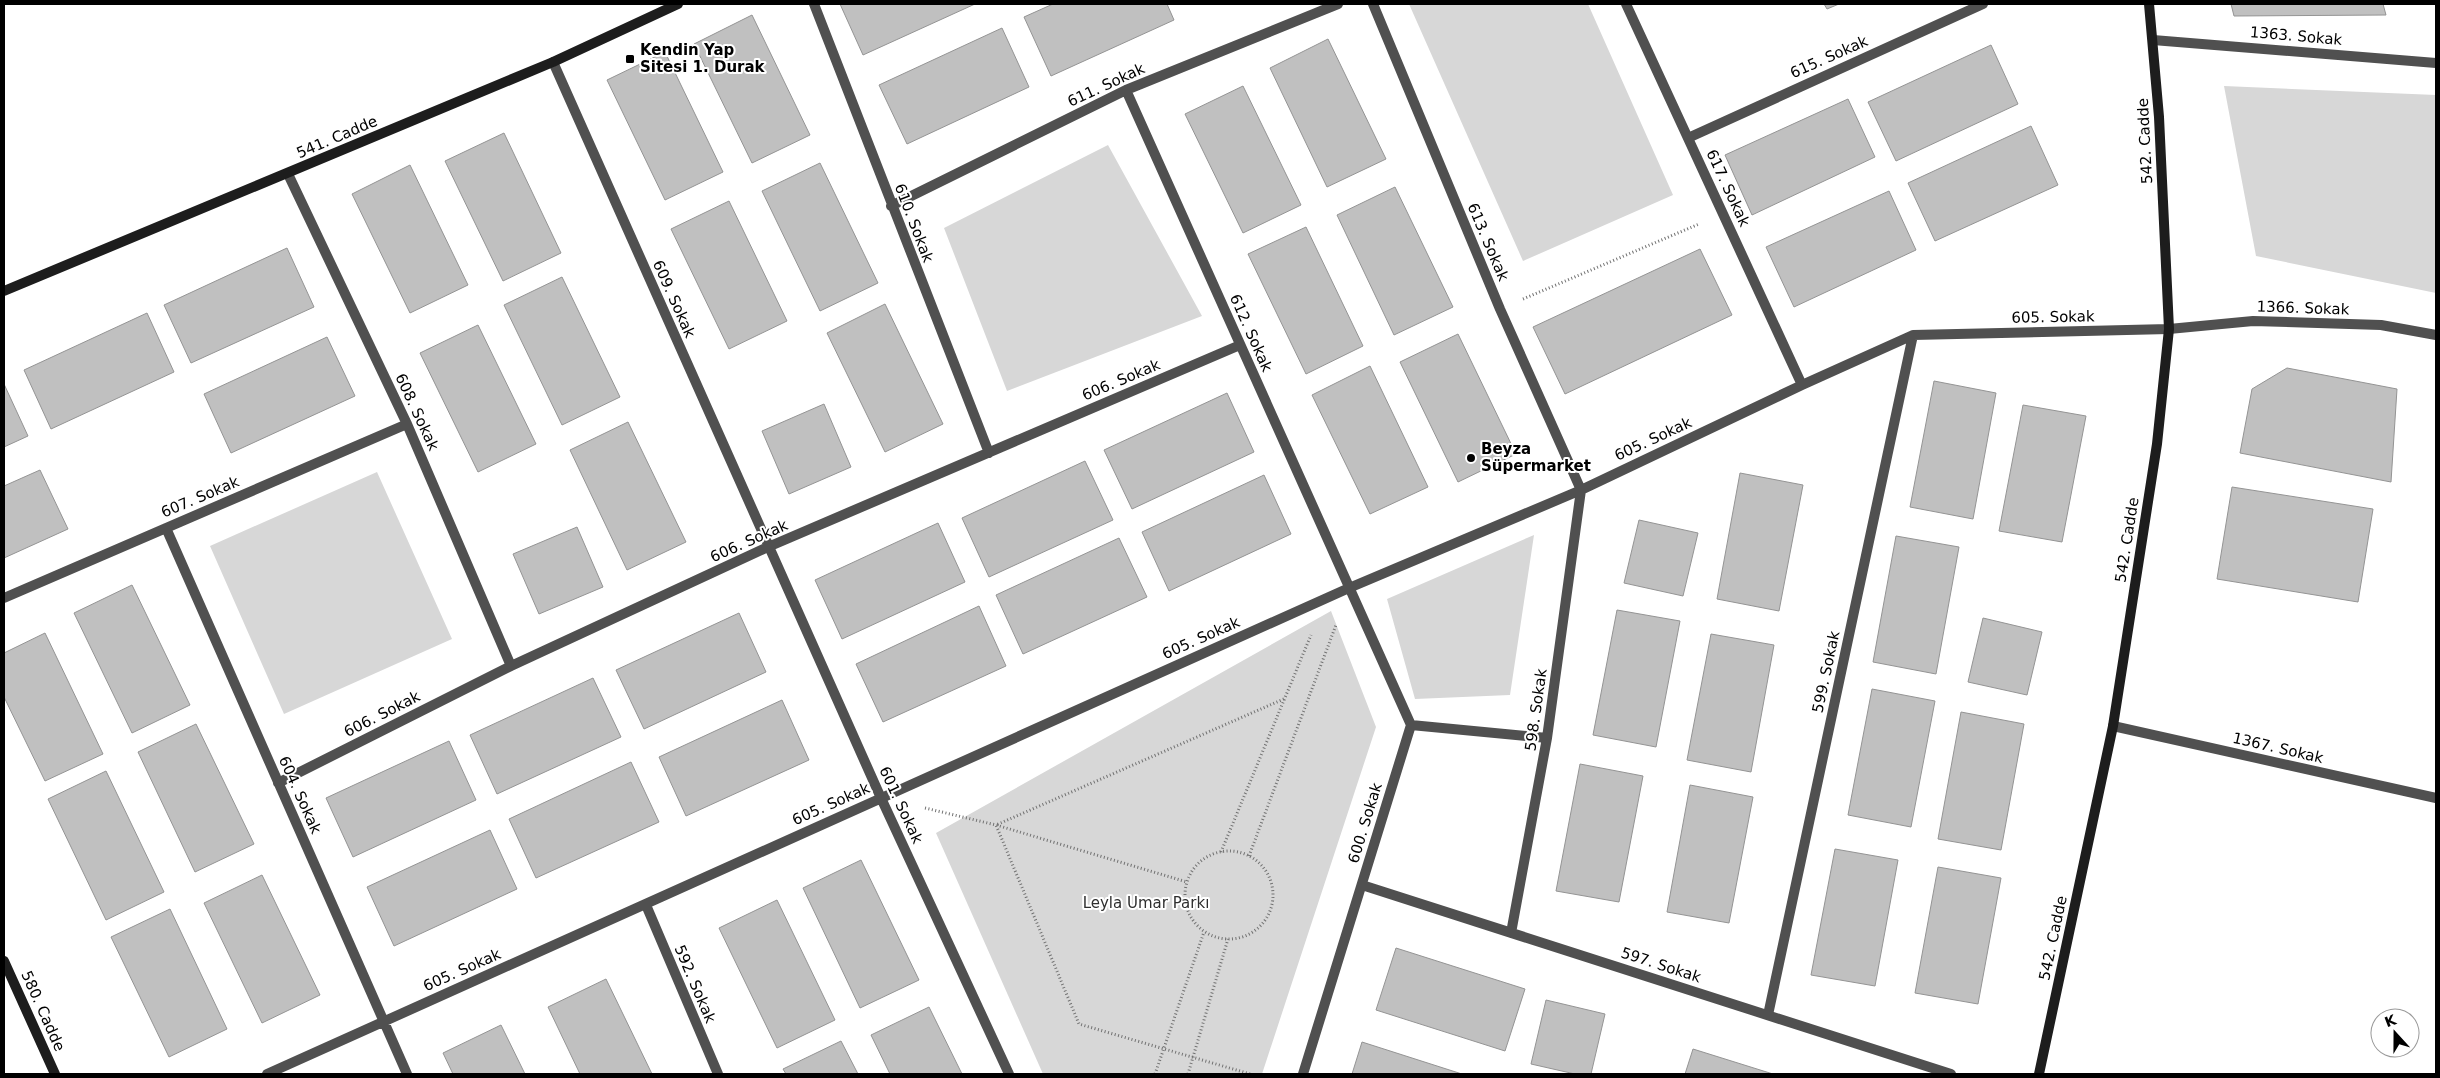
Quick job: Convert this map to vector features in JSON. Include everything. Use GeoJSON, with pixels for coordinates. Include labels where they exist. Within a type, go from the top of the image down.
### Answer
{"type":"FeatureCollection","features":[{"type":"Feature","properties":{"kind":"street","name":"541. Cadde"},"geometry":{"type":"LineString","coordinates":[[4,291],[553,62],[678,4]]}},
{"type":"Feature","properties":{"kind":"street","name":"610. Sokak"},"geometry":{"type":"LineString","coordinates":[[814,4],[891,206],[989,453]]}},
{"type":"Feature","properties":{"kind":"street","name":"611. Sokak"},"geometry":{"type":"LineString","coordinates":[[891,206],[1126,90],[1338,4]]}},
{"type":"Feature","properties":{"kind":"street","name":"613. Sokak"},"geometry":{"type":"LineString","coordinates":[[1373,4],[1500,309],[1581,490]]}},
{"type":"Feature","properties":{"kind":"street","name":"617. Sokak"},"geometry":{"type":"LineString","coordinates":[[1626,4],[1802,385]]}},
{"type":"Feature","properties":{"kind":"street","name":"615. Sokak"},"geometry":{"type":"LineString","coordinates":[[1688,138],[1983,4]]}},
{"type":"Feature","properties":{"kind":"street","name":"542. Cadde"},"geometry":{"type":"LineString","coordinates":[[2039,1074],[2113,726],[2157,444],[2169,329],[2159,117],[2149,4]]}},
{"type":"Feature","properties":{"kind":"street","name":"1363. Sokak"},"geometry":{"type":"LineString","coordinates":[[2153,40],[2436,63]]}},
{"type":"Feature","properties":{"kind":"street","name":"609. Sokak"},"geometry":{"type":"LineString","coordinates":[[553,62],[768,548]]}},
{"type":"Feature","properties":{"kind":"street","name":"612. Sokak"},"geometry":{"type":"LineString","coordinates":[[1126,90],[1349,588]]}},
{"type":"Feature","properties":{"kind":"street","name":"608. Sokak"},"geometry":{"type":"LineString","coordinates":[[288,174],[407,424],[511,666]]}},
{"type":"Feature","properties":{"kind":"street","name":"1366. Sokak"},"geometry":{"type":"LineString","coordinates":[[2169,329],[2253,320],[2381,325],[2436,335]]}},
{"type":"Feature","properties":{"kind":"street","name":"605. Sokak"},"geometry":{"type":"LineString","coordinates":[[267,1074],[1349,588],[1581,490],[1802,385],[1913,335],[2169,329]]}},
{"type":"Feature","properties":{"kind":"street","name":"599. Sokak"},"geometry":{"type":"LineString","coordinates":[[1768,1015],[1913,335]]}},
{"type":"Feature","properties":{"kind":"street","name":"606. Sokak"},"geometry":{"type":"LineString","coordinates":[[278,783],[511,666],[768,548],[1240,345]]}},
{"type":"Feature","properties":{"kind":"street","name":"607. Sokak"},"geometry":{"type":"LineString","coordinates":[[4,598],[407,424]]}},
{"type":"Feature","properties":{"kind":"street","name":"598. Sokak"},"geometry":{"type":"LineString","coordinates":[[1511,932],[1548,738],[1581,490]]}},
{"type":"Feature","properties":{"kind":"street","name":"604. Sokak"},"geometry":{"type":"LineString","coordinates":[[166,528],[407,1074]]}},
{"type":"Feature","properties":{"kind":"street","name":"601. Sokak"},"geometry":{"type":"LineString","coordinates":[[768,548],[1009,1074]]}},
{"type":"Feature","properties":{"kind":"street"},"geometry":{"type":"LineString","coordinates":[[1349,588],[1411,724],[1548,738]]}},
{"type":"Feature","properties":{"kind":"street","name":"600. Sokak"},"geometry":{"type":"LineString","coordinates":[[1303,1074],[1411,724]]}},
{"type":"Feature","properties":{"kind":"street","name":"1367. Sokak"},"geometry":{"type":"LineString","coordinates":[[2113,726],[2436,798]]}},
{"type":"Feature","properties":{"kind":"street","name":"597. Sokak"},"geometry":{"type":"LineString","coordinates":[[1362,885],[1950,1074]]}},
{"type":"Feature","properties":{"kind":"street","name":"592. Sokak"},"geometry":{"type":"LineString","coordinates":[[646,904],[718,1074]]}},
{"type":"Feature","properties":{"kind":"street","name":"580. Cadde"},"geometry":{"type":"LineString","coordinates":[[4,961],[55,1074]]}},
{"type":"Feature","properties":{"kind":"path"},"geometry":{"type":"LineString","coordinates":[[1500,309],[1723,214]]}},
{"type":"Feature","properties":{"kind":"path"},"geometry":{"type":"LineString","coordinates":[[1249,856],[1349,588]]}},
{"type":"Feature","properties":{"kind":"path"},"geometry":{"type":"LineString","coordinates":[[1221,852],[1326,599]]}},
{"type":"Feature","properties":{"kind":"path"},"geometry":{"type":"LineString","coordinates":[[996,825],[1286,698]]}},
{"type":"Feature","properties":{"kind":"path"},"geometry":{"type":"LineString","coordinates":[[881,798],[996,825],[1187,882]]}},
{"type":"Feature","properties":{"kind":"path"},"geometry":{"type":"LineString","coordinates":[[996,825],[1079,1024],[1250,1074]]}},
{"type":"Feature","properties":{"kind":"path"},"geometry":{"type":"LineString","coordinates":[[1235,851],[1249,856],[1261,864],[1269,876],[1273,891],[1272,906],[1266,919],[1256,930],[1243,937],[1228,939],[1204,932],[1194,922],[1187,910],[1185,896],[1187,882],[1200,862],[1221,852],[1235,851]]}},
{"type":"Feature","properties":{"kind":"path"},"geometry":{"type":"LineString","coordinates":[[1155,1074],[1204,932]]}},
{"type":"Feature","properties":{"kind":"path"},"geometry":{"type":"LineString","coordinates":[[1188,1074],[1228,939]]}},
{"type":"Feature","properties":{"kind":"green space"},"geometry":{"type":"Polygon","coordinates":[[[1409,4],[1588,4],[1673,195],[1523,261],[1409,4]]]}},
{"type":"Feature","properties":{"kind":"green space"},"geometry":{"type":"Polygon","coordinates":[[[2224,86],[2436,95],[2436,293],[2256,256],[2224,86]]]}},
{"type":"Feature","properties":{"kind":"green space"},"geometry":{"type":"Polygon","coordinates":[[[1108,145],[1202,316],[1007,391],[944,228],[1108,145]]]}},
{"type":"Feature","properties":{"kind":"green space"},"geometry":{"type":"Polygon","coordinates":[[[377,472],[452,639],[284,714],[210,546],[377,472]]]}},
{"type":"Feature","properties":{"kind":"green space"},"geometry":{"type":"Polygon","coordinates":[[[1534,535],[1510,695],[1415,699],[1387,599],[1534,535]]]}},
{"type":"Feature","properties":{"kind":"green space","name":"Leyla Umar Parkı"},"geometry":{"type":"Polygon","coordinates":[[[1331,611],[1376,727],[1262,1074],[1043,1074],[936,833],[1331,611]]]}},
{"type":"Feature","properties":{"kind":"building"},"geometry":{"type":"Polygon","coordinates":[[[840,4],[975,4],[863,55],[840,4]]]}},
{"type":"Feature","properties":{"kind":"building"},"geometry":{"type":"Polygon","coordinates":[[[1053,4],[1167,4],[1174,20],[1051,76],[1024,17],[1053,4]]]}},
{"type":"Feature","properties":{"kind":"building"},"geometry":{"type":"Polygon","coordinates":[[[1824,4],[1839,4],[1827,9],[1824,4]]]}},
{"type":"Feature","properties":{"kind":"building"},"geometry":{"type":"Polygon","coordinates":[[[2231,4],[2383,4],[2386,15],[2234,16],[2231,4]]]}},
{"type":"Feature","properties":{"kind":"building"},"geometry":{"type":"Polygon","coordinates":[[[752,15],[810,135],[752,163],[694,44],[752,15]]]}},
{"type":"Feature","properties":{"kind":"building"},"geometry":{"type":"Polygon","coordinates":[[[1002,28],[1029,87],[907,144],[879,85],[1002,28]]]}},
{"type":"Feature","properties":{"kind":"building"},"geometry":{"type":"Polygon","coordinates":[[[1328,39],[1386,159],[1327,187],[1270,68],[1328,39]]]}},
{"type":"Feature","properties":{"kind":"building"},"geometry":{"type":"Polygon","coordinates":[[[1991,45],[2018,104],[1896,161],[1868,102],[1991,45]]]}},
{"type":"Feature","properties":{"kind":"building"},"geometry":{"type":"Polygon","coordinates":[[[665,52],[723,172],[665,200],[607,80],[665,52]]]}},
{"type":"Feature","properties":{"kind":"building"},"geometry":{"type":"Polygon","coordinates":[[[1243,86],[1301,205],[1243,233],[1185,114],[1243,86]]]}},
{"type":"Feature","properties":{"kind":"building"},"geometry":{"type":"Polygon","coordinates":[[[1848,99],[1875,157],[1752,215],[1725,155],[1848,99]]]}},
{"type":"Feature","properties":{"kind":"building"},"geometry":{"type":"Polygon","coordinates":[[[2031,126],[2058,185],[1935,241],[1908,183],[2031,126]]]}},
{"type":"Feature","properties":{"kind":"building"},"geometry":{"type":"Polygon","coordinates":[[[504,133],[561,253],[503,281],[445,161],[504,133]]]}},
{"type":"Feature","properties":{"kind":"building"},"geometry":{"type":"Polygon","coordinates":[[[820,163],[878,283],[820,311],[762,191],[820,163]]]}},
{"type":"Feature","properties":{"kind":"building"},"geometry":{"type":"Polygon","coordinates":[[[410,165],[468,285],[410,313],[352,194],[410,165]]]}},
{"type":"Feature","properties":{"kind":"building"},"geometry":{"type":"Polygon","coordinates":[[[1395,187],[1453,307],[1394,335],[1337,215],[1395,187]]]}},
{"type":"Feature","properties":{"kind":"building"},"geometry":{"type":"Polygon","coordinates":[[[1889,191],[1916,250],[1794,307],[1766,247],[1889,191]]]}},
{"type":"Feature","properties":{"kind":"building"},"geometry":{"type":"Polygon","coordinates":[[[729,201],[787,321],[729,349],[671,229],[729,201]]]}},
{"type":"Feature","properties":{"kind":"building"},"geometry":{"type":"Polygon","coordinates":[[[1306,227],[1363,346],[1306,374],[1248,254],[1306,227]]]}},
{"type":"Feature","properties":{"kind":"building"},"geometry":{"type":"Polygon","coordinates":[[[287,248],[314,307],[191,363],[164,305],[287,248]]]}},
{"type":"Feature","properties":{"kind":"building"},"geometry":{"type":"Polygon","coordinates":[[[1700,249],[1732,315],[1565,394],[1533,327],[1700,249]]]}},
{"type":"Feature","properties":{"kind":"building"},"geometry":{"type":"Polygon","coordinates":[[[562,277],[620,397],[562,425],[504,305],[562,277]]]}},
{"type":"Feature","properties":{"kind":"building"},"geometry":{"type":"Polygon","coordinates":[[[885,304],[943,424],[885,452],[827,333],[885,304]]]}},
{"type":"Feature","properties":{"kind":"building"},"geometry":{"type":"Polygon","coordinates":[[[147,313],[174,372],[51,429],[24,370],[147,313]]]}},
{"type":"Feature","properties":{"kind":"building"},"geometry":{"type":"Polygon","coordinates":[[[478,325],[536,444],[478,472],[420,353],[478,325]]]}},
{"type":"Feature","properties":{"kind":"building"},"geometry":{"type":"Polygon","coordinates":[[[1458,334],[1516,454],[1458,482],[1400,362],[1458,334]]]}},
{"type":"Feature","properties":{"kind":"building"},"geometry":{"type":"Polygon","coordinates":[[[327,337],[355,396],[231,453],[204,394],[327,337]]]}},
{"type":"Feature","properties":{"kind":"building"},"geometry":{"type":"Polygon","coordinates":[[[1370,366],[1428,487],[1370,514],[1312,395],[1370,366]]]}},
{"type":"Feature","properties":{"kind":"building"},"geometry":{"type":"Polygon","coordinates":[[[2287,368],[2397,389],[2391,482],[2240,453],[2252,389],[2287,368]]]}},
{"type":"Feature","properties":{"kind":"building"},"geometry":{"type":"Polygon","coordinates":[[[1934,381],[1996,393],[1973,519],[1910,507],[1934,381]]]}},
{"type":"Feature","properties":{"kind":"building"},"geometry":{"type":"Polygon","coordinates":[[[4,384],[28,436],[4,447],[4,384]]]}},
{"type":"Feature","properties":{"kind":"building"},"geometry":{"type":"Polygon","coordinates":[[[1227,393],[1254,452],[1132,509],[1104,450],[1227,393]]]}},
{"type":"Feature","properties":{"kind":"building"},"geometry":{"type":"Polygon","coordinates":[[[824,404],[851,467],[789,494],[762,431],[824,404]]]}},
{"type":"Feature","properties":{"kind":"building"},"geometry":{"type":"Polygon","coordinates":[[[2023,405],[2086,416],[2062,542],[1999,531],[2023,405]]]}},
{"type":"Feature","properties":{"kind":"building"},"geometry":{"type":"Polygon","coordinates":[[[628,422],[686,542],[627,570],[570,450],[628,422]]]}},
{"type":"Feature","properties":{"kind":"building"},"geometry":{"type":"Polygon","coordinates":[[[1085,461],[1113,520],[989,577],[962,518],[1085,461]]]}},
{"type":"Feature","properties":{"kind":"building"},"geometry":{"type":"Polygon","coordinates":[[[40,470],[68,529],[4,558],[4,486],[40,470]]]}},
{"type":"Feature","properties":{"kind":"building"},"geometry":{"type":"Polygon","coordinates":[[[1740,473],[1803,485],[1779,611],[1717,599],[1740,473]]]}},
{"type":"Feature","properties":{"kind":"building"},"geometry":{"type":"Polygon","coordinates":[[[1264,475],[1291,534],[1169,591],[1142,532],[1264,475]]]}},
{"type":"Feature","properties":{"kind":"building"},"geometry":{"type":"Polygon","coordinates":[[[2232,487],[2373,509],[2358,602],[2217,579],[2232,487]]]}},
{"type":"Feature","properties":{"kind":"building"},"geometry":{"type":"Polygon","coordinates":[[[1639,520],[1698,533],[1683,596],[1624,583],[1639,520]]]}},
{"type":"Feature","properties":{"kind":"building"},"geometry":{"type":"Polygon","coordinates":[[[938,523],[965,582],[842,639],[815,580],[938,523]]]}},
{"type":"Feature","properties":{"kind":"building"},"geometry":{"type":"Polygon","coordinates":[[[577,527],[603,587],[539,614],[513,554],[577,527]]]}},
{"type":"Feature","properties":{"kind":"building"},"geometry":{"type":"Polygon","coordinates":[[[1896,536],[1959,547],[1936,674],[1873,662],[1896,536]]]}},
{"type":"Feature","properties":{"kind":"building"},"geometry":{"type":"Polygon","coordinates":[[[1119,538],[1147,597],[1023,654],[996,595],[1119,538]]]}},
{"type":"Feature","properties":{"kind":"building"},"geometry":{"type":"Polygon","coordinates":[[[132,585],[190,705],[132,733],[74,613],[132,585]]]}},
{"type":"Feature","properties":{"kind":"building"},"geometry":{"type":"Polygon","coordinates":[[[979,606],[1006,666],[883,722],[856,664],[979,606]]]}},
{"type":"Feature","properties":{"kind":"building"},"geometry":{"type":"Polygon","coordinates":[[[1617,610],[1680,621],[1656,747],[1593,735],[1617,610]]]}},
{"type":"Feature","properties":{"kind":"building"},"geometry":{"type":"Polygon","coordinates":[[[739,613],[766,672],[644,729],[616,670],[739,613]]]}},
{"type":"Feature","properties":{"kind":"building"},"geometry":{"type":"Polygon","coordinates":[[[1983,618],[2042,632],[2027,695],[1968,682],[1983,618]]]}},
{"type":"Feature","properties":{"kind":"building"},"geometry":{"type":"Polygon","coordinates":[[[45,633],[103,754],[45,781],[4,697],[4,653],[45,633]]]}},
{"type":"Feature","properties":{"kind":"building"},"geometry":{"type":"Polygon","coordinates":[[[1711,634],[1774,645],[1751,772],[1687,760],[1711,634]]]}},
{"type":"Feature","properties":{"kind":"building"},"geometry":{"type":"Polygon","coordinates":[[[593,678],[621,737],[497,794],[470,735],[593,678]]]}},
{"type":"Feature","properties":{"kind":"building"},"geometry":{"type":"Polygon","coordinates":[[[1872,689],[1935,701],[1911,827],[1848,815],[1872,689]]]}},
{"type":"Feature","properties":{"kind":"building"},"geometry":{"type":"Polygon","coordinates":[[[782,700],[809,760],[686,816],[659,757],[782,700]]]}},
{"type":"Feature","properties":{"kind":"building"},"geometry":{"type":"Polygon","coordinates":[[[1961,712],[2024,724],[2001,850],[1938,839],[1961,712]]]}},
{"type":"Feature","properties":{"kind":"building"},"geometry":{"type":"Polygon","coordinates":[[[196,724],[254,844],[195,872],[138,752],[196,724]]]}},
{"type":"Feature","properties":{"kind":"building"},"geometry":{"type":"Polygon","coordinates":[[[449,741],[476,800],[353,857],[326,798],[449,741]]]}},
{"type":"Feature","properties":{"kind":"building"},"geometry":{"type":"Polygon","coordinates":[[[631,762],[659,822],[536,878],[509,819],[631,762]]]}},
{"type":"Feature","properties":{"kind":"building"},"geometry":{"type":"Polygon","coordinates":[[[1580,764],[1643,776],[1619,902],[1556,891],[1580,764]]]}},
{"type":"Feature","properties":{"kind":"building"},"geometry":{"type":"Polygon","coordinates":[[[106,771],[164,892],[106,920],[48,799],[106,771]]]}},
{"type":"Feature","properties":{"kind":"building"},"geometry":{"type":"Polygon","coordinates":[[[1690,785],[1753,797],[1729,923],[1667,912],[1690,785]]]}},
{"type":"Feature","properties":{"kind":"building"},"geometry":{"type":"Polygon","coordinates":[[[490,830],[517,889],[394,946],[367,887],[490,830]]]}},
{"type":"Feature","properties":{"kind":"building"},"geometry":{"type":"Polygon","coordinates":[[[1835,849],[1898,860],[1875,986],[1811,975],[1835,849]]]}},
{"type":"Feature","properties":{"kind":"building"},"geometry":{"type":"Polygon","coordinates":[[[861,860],[919,980],[860,1008],[803,888],[861,860]]]}},
{"type":"Feature","properties":{"kind":"building"},"geometry":{"type":"Polygon","coordinates":[[[1938,867],[2001,878],[1978,1004],[1915,993],[1938,867]]]}},
{"type":"Feature","properties":{"kind":"building"},"geometry":{"type":"Polygon","coordinates":[[[262,875],[320,995],[262,1023],[204,903],[262,875]]]}},
{"type":"Feature","properties":{"kind":"building"},"geometry":{"type":"Polygon","coordinates":[[[777,900],[835,1020],[777,1048],[719,928],[777,900]]]}},
{"type":"Feature","properties":{"kind":"building"},"geometry":{"type":"Polygon","coordinates":[[[170,909],[227,1029],[169,1057],[111,937],[170,909]]]}},
{"type":"Feature","properties":{"kind":"building"},"geometry":{"type":"Polygon","coordinates":[[[1396,948],[1525,989],[1505,1051],[1376,1010],[1396,948]]]}},
{"type":"Feature","properties":{"kind":"building"},"geometry":{"type":"Polygon","coordinates":[[[606,979],[652,1074],[580,1074],[548,1007],[606,979]]]}},
{"type":"Feature","properties":{"kind":"building"},"geometry":{"type":"Polygon","coordinates":[[[1546,1000],[1605,1014],[1591,1074],[1575,1074],[1531,1064],[1546,1000]]]}},
{"type":"Feature","properties":{"kind":"building"},"geometry":{"type":"Polygon","coordinates":[[[929,1007],[962,1074],[890,1074],[871,1035],[929,1007]]]}},
{"type":"Feature","properties":{"kind":"building"},"geometry":{"type":"Polygon","coordinates":[[[501,1025],[525,1074],[453,1074],[443,1053],[501,1025]]]}},
{"type":"Feature","properties":{"kind":"building"},"geometry":{"type":"Polygon","coordinates":[[[841,1041],[858,1074],[786,1074],[783,1069],[841,1041]]]}},
{"type":"Feature","properties":{"kind":"building"},"geometry":{"type":"Polygon","coordinates":[[[1362,1042],[1462,1074],[1352,1074],[1362,1042]]]}},
{"type":"Feature","properties":{"kind":"building"},"geometry":{"type":"Polygon","coordinates":[[[1693,1049],[1773,1074],[1685,1074],[1693,1049]]]}},
{"type":"Feature","properties":{"kind":"place","name":"Kendin Yap Sitesi 1. Durak"},"geometry":{"type":"Point","coordinates":[630,59]}},
{"type":"Feature","properties":{"kind":"place","name":"Beyza Süpermarket"},"geometry":{"type":"Point","coordinates":[1471,458]}}]}
